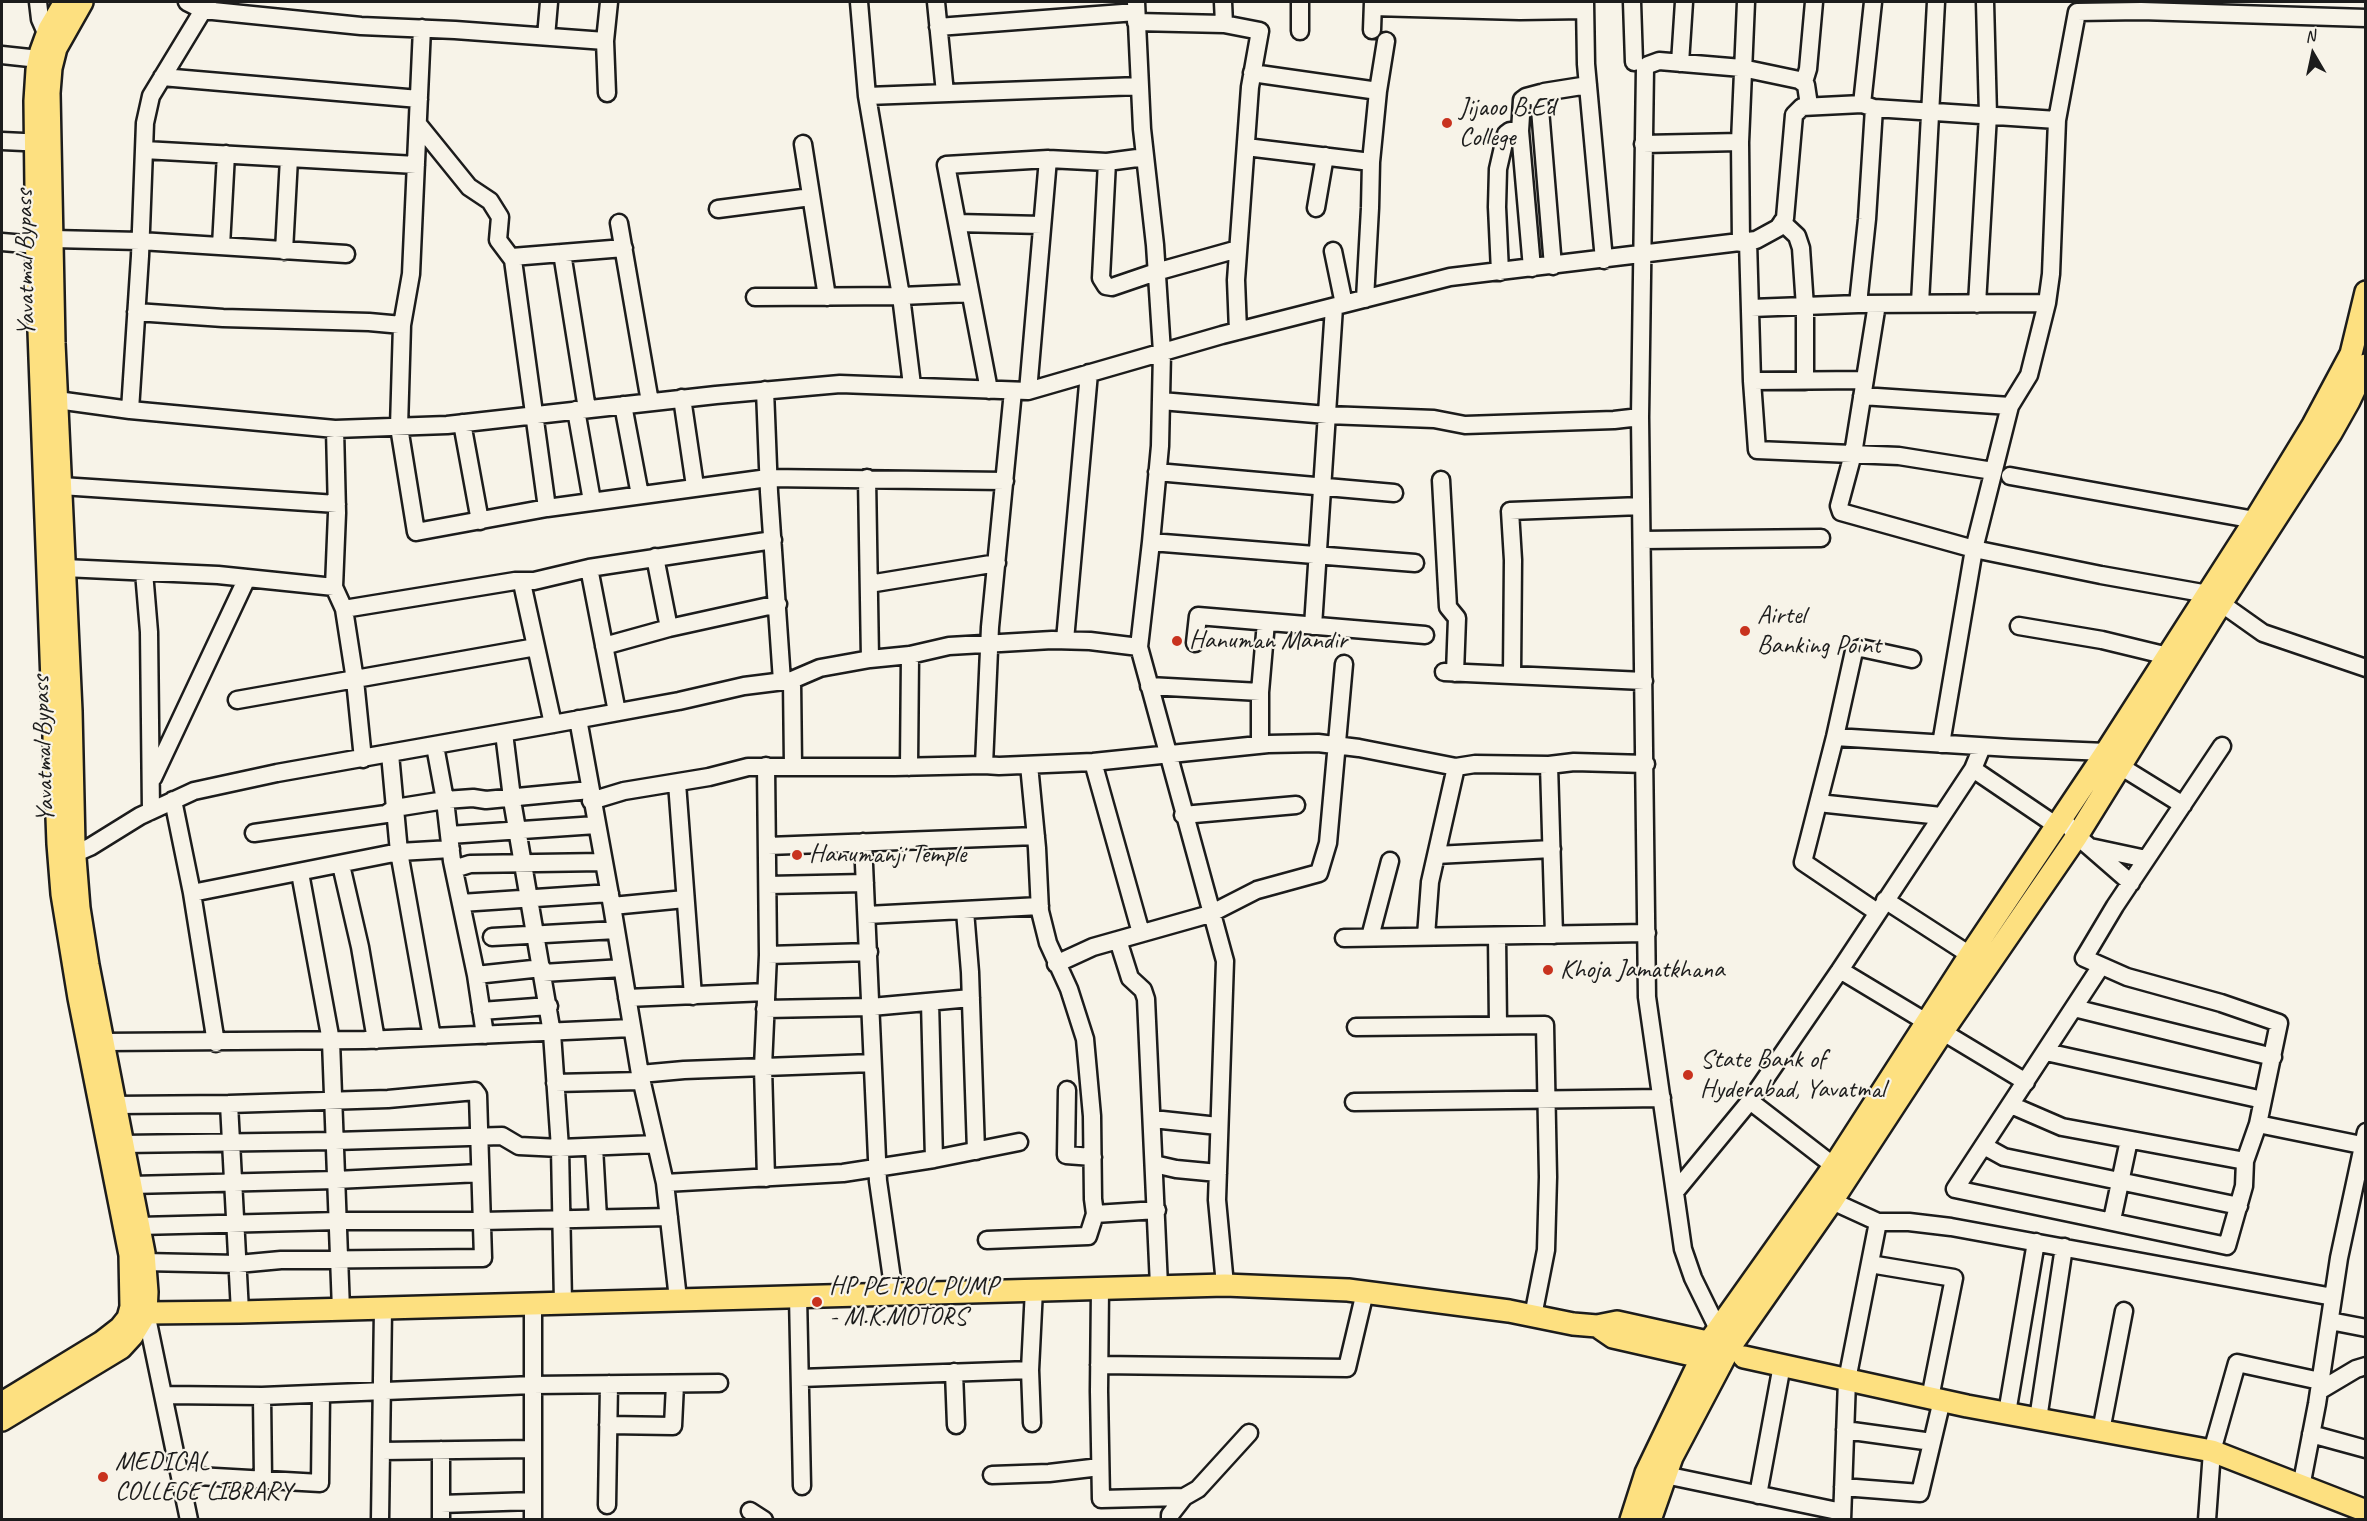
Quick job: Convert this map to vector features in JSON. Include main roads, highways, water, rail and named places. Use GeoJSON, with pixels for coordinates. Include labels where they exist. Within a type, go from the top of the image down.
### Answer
{"type":"FeatureCollection","features":[{"type":"Feature","properties":{"kind":"main road","name":"Yavatmal Bypass"},"geometry":{"type":"LineString","coordinates":[[65,2],[45,61],[50,93],[43,143],[67,855],[139,1226],[147,1292],[138,1310]]}},
{"type":"Feature","properties":{"kind":"main road","name":"Yavatmal Bypass"},"geometry":{"type":"LineString","coordinates":[[53,38],[82,2]]}},
{"type":"Feature","properties":{"kind":"main road","name":"Yavatmal Bypass"},"geometry":{"type":"LineString","coordinates":[[45,242],[57,400],[64,568],[67,855],[62,894],[79,998],[130,1255],[138,1310]]}},
{"type":"Feature","properties":{"kind":"main road"},"geometry":{"type":"LineString","coordinates":[[1631,1520],[1646,1473],[1709,1342],[1935,1026],[2083,842],[2113,759],[2168,656],[2215,598],[2255,520],[2313,425],[2351,354],[2366,292]]}},
{"type":"Feature","properties":{"kind":"main road"},"geometry":{"type":"LineString","coordinates":[[1650,1520],[1665,1475],[1732,1355],[1832,1201],[1935,1026],[1970,955],[2060,822],[2113,759],[2215,598],[2331,433],[2366,365]]}},
{"type":"Feature","properties":{"kind":"main road"},"geometry":{"type":"LineString","coordinates":[[2,1403],[102,1342],[138,1310],[240,1312],[341,1310],[1159,1286],[1225,1286],[1365,1292],[1597,1326],[1613,1337],[1709,1342],[1732,1355],[1847,1380],[2007,1413],[2212,1451],[2366,1511]]}},
{"type":"Feature","properties":{"kind":"main road"},"geometry":{"type":"LineString","coordinates":[[2,1420],[121,1348],[132,1336],[138,1310]]}},
{"type":"Feature","properties":{"kind":"place","name":"Jijaoo B.Ed College"},"geometry":{"type":"Point","coordinates":[1447,123]}},
{"type":"Feature","properties":{"kind":"place","name":"Airtel Banking Point"},"geometry":{"type":"Point","coordinates":[1745,631]}},
{"type":"Feature","properties":{"kind":"place","name":"Hanuman Mandir"},"geometry":{"type":"Point","coordinates":[1177,641]}},
{"type":"Feature","properties":{"kind":"place","name":"Hanumanji Temple"},"geometry":{"type":"Point","coordinates":[797,855]}},
{"type":"Feature","properties":{"kind":"place","name":"Khoja Jamatkhana"},"geometry":{"type":"Point","coordinates":[1548,970]}},
{"type":"Feature","properties":{"kind":"place","name":"State Bank of Hyderabad, Yavatmal"},"geometry":{"type":"Point","coordinates":[1688,1075]}},
{"type":"Feature","properties":{"kind":"place","name":"HP PETROL PUMP - M.K.MOTORS"},"geometry":{"type":"Point","coordinates":[817,1302]}},
{"type":"Feature","properties":{"kind":"place","name":"MEDICAL COLLEGE LIBRARY"},"geometry":{"type":"Point","coordinates":[103,1477]}}]}
